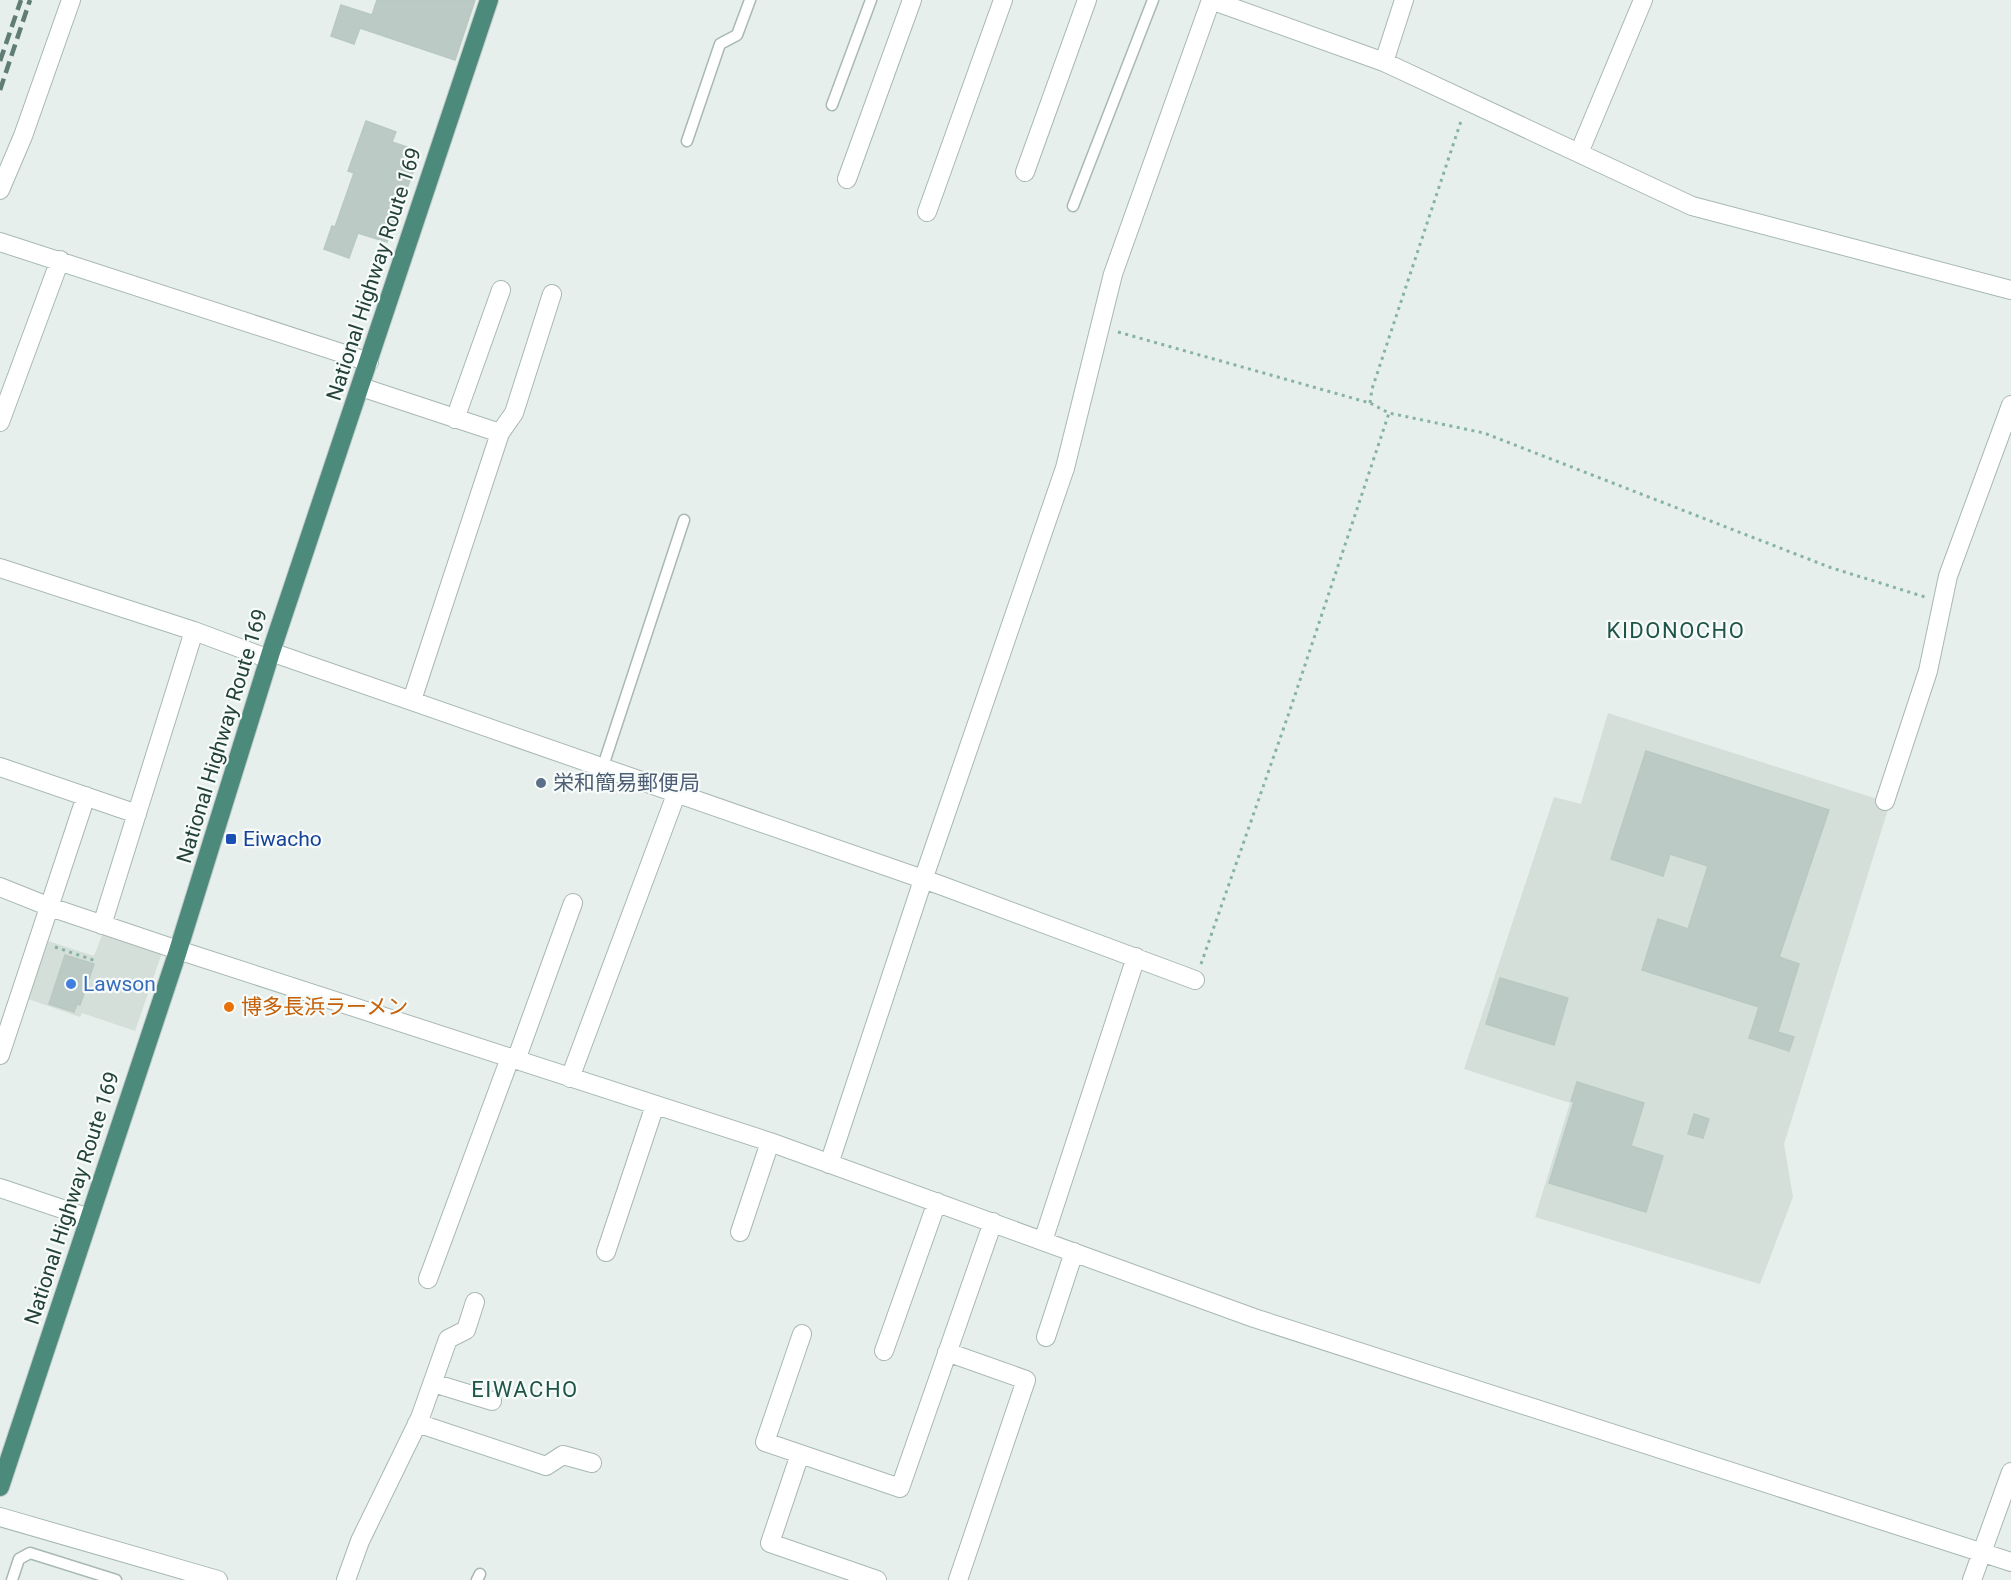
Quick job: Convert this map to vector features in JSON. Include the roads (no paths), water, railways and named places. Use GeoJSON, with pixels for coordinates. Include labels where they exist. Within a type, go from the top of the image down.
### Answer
{"type":"FeatureCollection","features":[{"type":"Feature","properties":{"kind":"highway","name":"National Highway Route 169"},"geometry":{"type":"LineString","coordinates":[[0,1487],[178,950],[270,655],[489,0]]}},
{"type":"Feature","properties":{"kind":"street"},"geometry":{"type":"LineString","coordinates":[[0,190],[23,136],[71,0]]}},
{"type":"Feature","properties":{"kind":"street"},"geometry":{"type":"LineString","coordinates":[[847,179],[912,0]]}},
{"type":"Feature","properties":{"kind":"street"},"geometry":{"type":"LineString","coordinates":[[927,212],[1003,0]]}},
{"type":"Feature","properties":{"kind":"street"},"geometry":{"type":"LineString","coordinates":[[1025,172],[1087,0]]}},
{"type":"Feature","properties":{"kind":"street"},"geometry":{"type":"LineString","coordinates":[[829,1164],[923,880],[1065,468],[1117,263],[1211,0],[1384,62],[1692,206],[2011,290]]}},
{"type":"Feature","properties":{"kind":"street"},"geometry":{"type":"LineString","coordinates":[[1384,62],[1404,0]]}},
{"type":"Feature","properties":{"kind":"street"},"geometry":{"type":"LineString","coordinates":[[1579,153],[1642,0]]}},
{"type":"Feature","properties":{"kind":"street"},"geometry":{"type":"LineString","coordinates":[[0,242],[369,362]]}},
{"type":"Feature","properties":{"kind":"street"},"geometry":{"type":"LineString","coordinates":[[0,422],[60,260]]}},
{"type":"Feature","properties":{"kind":"street"},"geometry":{"type":"LineString","coordinates":[[455,419],[501,290]]}},
{"type":"Feature","properties":{"kind":"street"},"geometry":{"type":"LineString","coordinates":[[412,700],[500,434],[514,413],[552,294]]}},
{"type":"Feature","properties":{"kind":"street"},"geometry":{"type":"LineString","coordinates":[[361,387],[500,434]]}},
{"type":"Feature","properties":{"kind":"street"},"geometry":{"type":"LineString","coordinates":[[1885,801],[1928,671],[1941,603],[2011,405]]}},
{"type":"Feature","properties":{"kind":"street"},"geometry":{"type":"LineString","coordinates":[[0,568],[412,700],[677,792],[1196,980]]}},
{"type":"Feature","properties":{"kind":"street"},"geometry":{"type":"LineString","coordinates":[[102,925],[194,631]]}},
{"type":"Feature","properties":{"kind":"street"},"geometry":{"type":"LineString","coordinates":[[0,767],[137,814]]}},
{"type":"Feature","properties":{"kind":"street"},"geometry":{"type":"LineString","coordinates":[[570,1078],[677,792]]}},
{"type":"Feature","properties":{"kind":"street"},"geometry":{"type":"LineString","coordinates":[[0,1055],[86,796]]}},
{"type":"Feature","properties":{"kind":"street"},"geometry":{"type":"LineString","coordinates":[[0,887],[102,925],[770,1142],[1254,1318],[2011,1562]]}},
{"type":"Feature","properties":{"kind":"street"},"geometry":{"type":"LineString","coordinates":[[428,1280],[573,903]]}},
{"type":"Feature","properties":{"kind":"street"},"geometry":{"type":"LineString","coordinates":[[1043,1241],[1136,957]]}},
{"type":"Feature","properties":{"kind":"street"},"geometry":{"type":"LineString","coordinates":[[606,1252],[655,1105]]}},
{"type":"Feature","properties":{"kind":"street"},"geometry":{"type":"LineString","coordinates":[[740,1232],[770,1142]]}},
{"type":"Feature","properties":{"kind":"street"},"geometry":{"type":"LineString","coordinates":[[0,1188],[89,1218]]}},
{"type":"Feature","properties":{"kind":"street"},"geometry":{"type":"LineString","coordinates":[[884,1351],[938,1203]]}},
{"type":"Feature","properties":{"kind":"street"},"geometry":{"type":"LineString","coordinates":[[802,1334],[765,1442],[900,1488],[993,1222]]}},
{"type":"Feature","properties":{"kind":"street"},"geometry":{"type":"LineString","coordinates":[[1046,1337],[1074,1252]]}},
{"type":"Feature","properties":{"kind":"street"},"geometry":{"type":"LineString","coordinates":[[346,1580],[360,1541],[417,1423],[448,1339],[466,1330],[475,1302]]}},
{"type":"Feature","properties":{"kind":"street"},"geometry":{"type":"LineString","coordinates":[[947,1352],[1026,1380],[958,1580]]}},
{"type":"Feature","properties":{"kind":"street"},"geometry":{"type":"LineString","coordinates":[[433,1383],[492,1401]]}},
{"type":"Feature","properties":{"kind":"street"},"geometry":{"type":"LineString","coordinates":[[417,1423],[546,1466],[563,1455],[592,1463]]}},
{"type":"Feature","properties":{"kind":"street"},"geometry":{"type":"LineString","coordinates":[[801,1454],[770,1543],[874,1579]]}},
{"type":"Feature","properties":{"kind":"street"},"geometry":{"type":"LineString","coordinates":[[1972,1580],[2011,1472]]}},
{"type":"Feature","properties":{"kind":"street"},"geometry":{"type":"LineString","coordinates":[[0,1517],[179,1575],[218,1580]]}},
{"type":"Feature","properties":{"kind":"lane"},"geometry":{"type":"LineString","coordinates":[[687,141],[720,44],[737,35],[750,0]]}},
{"type":"Feature","properties":{"kind":"lane"},"geometry":{"type":"LineString","coordinates":[[832,105],[871,0]]}},
{"type":"Feature","properties":{"kind":"lane"},"geometry":{"type":"LineString","coordinates":[[1073,206],[1153,0]]}},
{"type":"Feature","properties":{"kind":"lane"},"geometry":{"type":"LineString","coordinates":[[603,766],[684,520]]}},
{"type":"Feature","properties":{"kind":"lane"},"geometry":{"type":"LineString","coordinates":[[12,1580],[20,1559],[30,1553],[116,1580]]}},
{"type":"Feature","properties":{"kind":"railway"},"geometry":{"type":"LineString","coordinates":[[0,61],[21,0]]}},
{"type":"Feature","properties":{"kind":"railway"},"geometry":{"type":"LineString","coordinates":[[0,90],[30,0]]}},
{"type":"Feature","properties":{"kind":"place","name":"栄和簡易郵便局"},"geometry":{"type":"Point","coordinates":[541,783]}},
{"type":"Feature","properties":{"kind":"place","name":"Eiwacho"},"geometry":{"type":"Point","coordinates":[231,839]}},
{"type":"Feature","properties":{"kind":"place","name":"Lawson"},"geometry":{"type":"Point","coordinates":[71,984]}},
{"type":"Feature","properties":{"kind":"place","name":"博多長浜ラーメン"},"geometry":{"type":"Point","coordinates":[229,1007]}},
{"type":"Feature","properties":{"kind":"district","name":"KIDONOCHO"},"geometry":{"type":"Point","coordinates":[1676,630]}},
{"type":"Feature","properties":{"kind":"district","name":"EIWACHO"},"geometry":{"type":"Point","coordinates":[525,1389]}}]}
